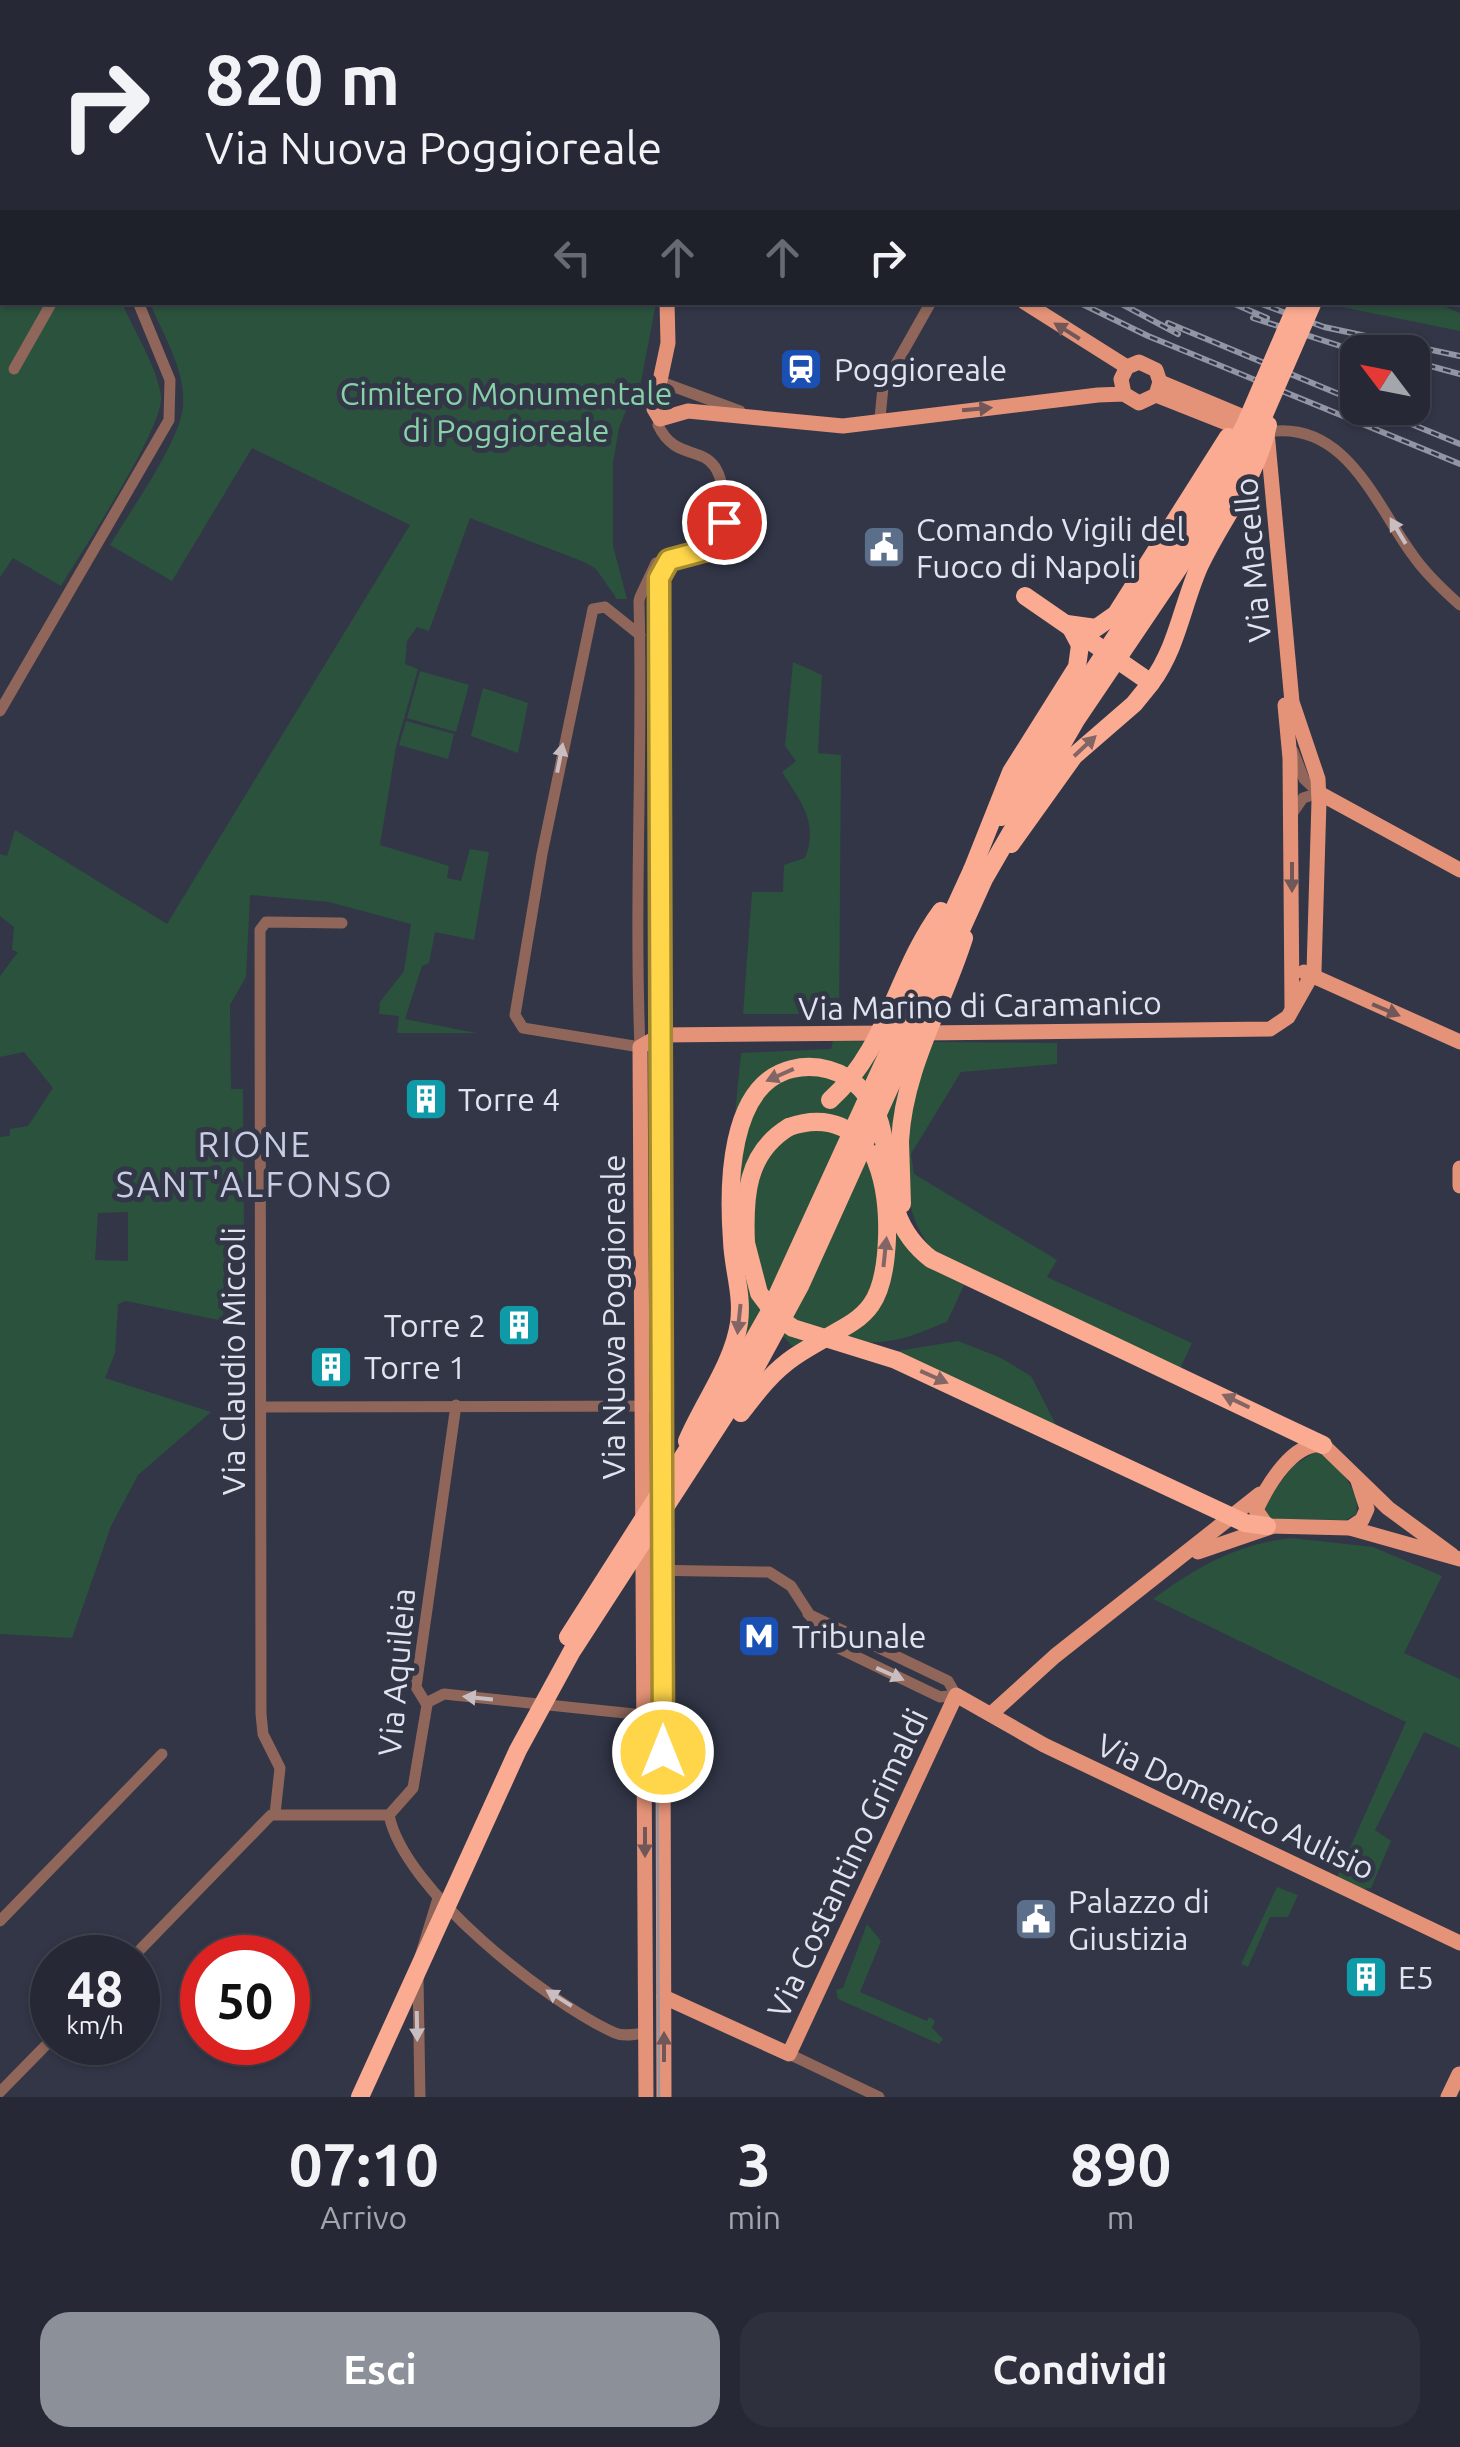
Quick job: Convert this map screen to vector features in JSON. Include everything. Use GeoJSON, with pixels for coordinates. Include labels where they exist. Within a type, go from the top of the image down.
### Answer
{"type":"FeatureCollection","features":[{"type":"Feature","properties":{"kind":"highway"},"geometry":{"type":"LineString","coordinates":[[1270,1526],[1255,1526],[1233,1517],[876,1351],[794,1328],[777,1316],[759,1293],[746,1243],[746,1210],[755,1160],[769,1141],[830,1100],[862,1067],[932,924],[978,875],[1074,756],[1134,704],[1152,683],[1168,656],[1205,555],[1260,457],[1266,394],[1297,305]]}},
{"type":"Feature","properties":{"kind":"highway"},"geometry":{"type":"LineString","coordinates":[[360,2097],[518,1750],[572,1651],[683,1470],[784,1284],[978,875],[1047,740],[1183,538],[1266,394],[1311,305]]}},
{"type":"Feature","properties":{"kind":"highway"},"geometry":{"type":"LineString","coordinates":[[1067,624],[1096,628],[1116,614],[1266,394]]}},
{"type":"Feature","properties":{"kind":"highway"},"geometry":{"type":"LineString","coordinates":[[1025,596],[1152,683]]}},
{"type":"Feature","properties":{"kind":"highway"},"geometry":{"type":"LineString","coordinates":[[917,1246],[904,1222],[900,1142],[912,1068],[956,964],[1010,772],[1077,667],[1080,645],[1067,624]]}},
{"type":"Feature","properties":{"kind":"highway"},"geometry":{"type":"LineString","coordinates":[[683,1470],[739,1325],[732,1224],[740,1118],[757,1089],[786,1070],[820,1068],[851,1080],[873,1106],[892,1207],[917,1246],[941,1265],[1324,1444]]}},
{"type":"Feature","properties":{"kind":"highway"},"geometry":{"type":"LineString","coordinates":[[347,2097],[466,1830],[514,1736],[608,1571],[683,1470],[764,1383],[800,1353],[850,1327],[869,1308],[881,1283],[888,1220],[873,1154],[856,1134],[833,1123],[810,1121],[789,1127]]}},
{"type":"Feature","properties":{"kind":"main road"},"geometry":{"type":"LineString","coordinates":[[667,305],[668,343],[654,409],[662,420],[688,411],[727,418],[766,417],[843,426],[880,418],[1098,395],[1124,394],[1139,403],[1158,389]]}},
{"type":"Feature","properties":{"kind":"main road"},"geometry":{"type":"LineString","coordinates":[[1029,305],[1128,367]]}},
{"type":"Feature","properties":{"kind":"main road"},"geometry":{"type":"LineString","coordinates":[[1098,395],[1110,385],[1115,370],[1112,358]]}},
{"type":"Feature","properties":{"kind":"main road"},"geometry":{"type":"LineString","coordinates":[[1124,394],[1120,379],[1128,367],[1139,362],[1152,366],[1158,389]]}},
{"type":"Feature","properties":{"kind":"main road"},"geometry":{"type":"LineString","coordinates":[[1158,389],[1251,426]]}},
{"type":"Feature","properties":{"kind":"main road","name":"Via Macello"},"geometry":{"type":"LineString","coordinates":[[1251,426],[1267,432],[1289,703]]}},
{"type":"Feature","properties":{"kind":"main road","name":"Via Macello"},"geometry":{"type":"LineString","coordinates":[[1251,426],[1265,451],[1289,703]]}},
{"type":"Feature","properties":{"kind":"main road"},"geometry":{"type":"LineString","coordinates":[[1289,703],[1292,1011]]}},
{"type":"Feature","properties":{"kind":"main road"},"geometry":{"type":"LineString","coordinates":[[1289,703],[1319,793],[1312,979],[1292,1011]]}},
{"type":"Feature","properties":{"kind":"main road"},"geometry":{"type":"LineString","coordinates":[[1319,793],[1460,870]]}},
{"type":"Feature","properties":{"kind":"main road"},"geometry":{"type":"LineString","coordinates":[[1293,946],[1300,968],[1312,979],[1460,1042]]}},
{"type":"Feature","properties":{"kind":"main road","name":"Via Marino di Caramanico"},"geometry":{"type":"LineString","coordinates":[[661,1036],[1270,1029],[1292,1011]]}},
{"type":"Feature","properties":{"kind":"main road"},"geometry":{"type":"LineString","coordinates":[[640,1046],[661,1036]]}},
{"type":"Feature","properties":{"kind":"main road","name":"Via Nuova Poggioreale"},"geometry":{"type":"LineString","coordinates":[[661,1036],[664,2097]]}},
{"type":"Feature","properties":{"kind":"main road","name":"Via Nuova Poggioreale"},"geometry":{"type":"LineString","coordinates":[[640,1046],[646,2097]]}},
{"type":"Feature","properties":{"kind":"main road"},"geometry":{"type":"LineString","coordinates":[[1460,1168],[1460,1186]]}},
{"type":"Feature","properties":{"kind":"main road"},"geometry":{"type":"LineString","coordinates":[[991,1714],[1054,1656],[1233,1517],[1302,1448],[1324,1444],[1388,1508],[1456,1557]]}},
{"type":"Feature","properties":{"kind":"main road"},"geometry":{"type":"LineString","coordinates":[[1350,1528],[1367,1508],[1356,1475]]}},
{"type":"Feature","properties":{"kind":"main road"},"geometry":{"type":"LineString","coordinates":[[1270,1526],[1256,1510],[1273,1481]]}},
{"type":"Feature","properties":{"kind":"main road"},"geometry":{"type":"LineString","coordinates":[[1185,1557],[1270,1526],[1350,1528],[1456,1557]]}},
{"type":"Feature","properties":{"kind":"main road","name":"Via Domenico Aulisio"},"geometry":{"type":"LineString","coordinates":[[956,1695],[1044,1745],[1460,1943]]}},
{"type":"Feature","properties":{"kind":"main road","name":"Via Costantino Grimaldi"},"geometry":{"type":"LineString","coordinates":[[789,2054],[956,1695]]}},
{"type":"Feature","properties":{"kind":"main road"},"geometry":{"type":"LineString","coordinates":[[645,1999],[664,1997],[789,2054]]}},
{"type":"Feature","properties":{"kind":"main road"},"geometry":{"type":"LineString","coordinates":[[1448,2097],[1459,2074]]}},
{"type":"Feature","properties":{"kind":"street"},"geometry":{"type":"LineString","coordinates":[[14,369],[50,305]]}},
{"type":"Feature","properties":{"kind":"street"},"geometry":{"type":"LineString","coordinates":[[0,710],[169,420],[170,380],[139,305]]}},
{"type":"Feature","properties":{"kind":"street"},"geometry":{"type":"LineString","coordinates":[[880,418],[883,388],[930,305]]}},
{"type":"Feature","properties":{"kind":"street"},"geometry":{"type":"LineString","coordinates":[[664,383],[766,417]]}},
{"type":"Feature","properties":{"kind":"street"},"geometry":{"type":"LineString","coordinates":[[1251,426],[1266,394]]}},
{"type":"Feature","properties":{"kind":"street","name":"Via Nuova Poggioreale"},"geometry":{"type":"LineString","coordinates":[[640,1046],[640,604],[654,566],[703,554],[718,543],[724,522],[722,479],[711,460],[672,443],[662,420]]}},
{"type":"Feature","properties":{"kind":"street"},"geometry":{"type":"LineString","coordinates":[[1267,432],[1307,434],[1346,458],[1366,481],[1412,555],[1460,605]]}},
{"type":"Feature","properties":{"kind":"street","name":"Via Nuova Poggioreale"},"geometry":{"type":"LineString","coordinates":[[661,1036],[658,604],[660,570],[678,558]]}},
{"type":"Feature","properties":{"kind":"street"},"geometry":{"type":"LineString","coordinates":[[640,604],[650,595],[658,604]]}},
{"type":"Feature","properties":{"kind":"street"},"geometry":{"type":"LineString","coordinates":[[640,635],[605,607],[594,609],[542,854],[515,1014],[518,1024],[640,1046]]}},
{"type":"Feature","properties":{"kind":"street"},"geometry":{"type":"LineString","coordinates":[[1289,740],[1304,779],[1319,793],[1303,798],[1292,814]]}},
{"type":"Feature","properties":{"kind":"street"},"geometry":{"type":"LineString","coordinates":[[1292,814],[1306,808],[1318,821]]}},
{"type":"Feature","properties":{"kind":"street","name":"Via Claudio Miccoli"},"geometry":{"type":"LineString","coordinates":[[275,1814],[280,1768],[263,1734],[262,1714],[260,930],[266,922],[342,923]]}},
{"type":"Feature","properties":{"kind":"street"},"geometry":{"type":"LineString","coordinates":[[1293,946],[1303,951],[1316,944]]}},
{"type":"Feature","properties":{"kind":"street","name":"Via Aquileia"},"geometry":{"type":"LineString","coordinates":[[389,1815],[412,1788],[426,1703],[416,1687],[456,1405]]}},
{"type":"Feature","properties":{"kind":"street"},"geometry":{"type":"LineString","coordinates":[[260,1407],[661,1406]]}},
{"type":"Feature","properties":{"kind":"street"},"geometry":{"type":"LineString","coordinates":[[643,1570],[769,1572],[786,1582],[819,1635],[841,1652],[940,1697],[956,1695],[948,1681],[808,1614]]}},
{"type":"Feature","properties":{"kind":"street"},"geometry":{"type":"LineString","coordinates":[[426,1703],[444,1694],[644,1715]]}},
{"type":"Feature","properties":{"kind":"street"},"geometry":{"type":"LineString","coordinates":[[0,1921],[162,1754]]}},
{"type":"Feature","properties":{"kind":"street"},"geometry":{"type":"LineString","coordinates":[[155,1935],[275,1814],[389,1815],[421,1876],[438,1898],[526,1976],[618,2035],[646,2034]]}},
{"type":"Feature","properties":{"kind":"street"},"geometry":{"type":"LineString","coordinates":[[420,2097],[419,1948],[438,1898]]}},
{"type":"Feature","properties":{"kind":"street"},"geometry":{"type":"LineString","coordinates":[[789,2054],[879,2097]]}},
{"type":"Feature","properties":{"kind":"street"},"geometry":{"type":"LineString","coordinates":[[0,2092],[30,2061]]}},
{"type":"Feature","properties":{"kind":"green space"},"geometry":{"type":"Polygon","coordinates":[[[0,305],[123,305],[150,360],[161,395],[150,433],[61,586],[13,558],[0,577],[0,305]]]}},
{"type":"Feature","properties":{"kind":"green space","name":"Cimitero Monumentale di Poggioreale"},"geometry":{"type":"Polygon","coordinates":[[[151,305],[656,305],[637,403],[629,403],[619,428],[613,463],[613,546],[627,599],[617,599],[596,569],[584,562],[470,518],[429,631],[417,627],[407,641],[405,664],[418,669],[396,747],[380,845],[449,866],[447,878],[461,881],[470,849],[489,852],[474,940],[435,932],[429,963],[422,966],[405,1019],[476,1033],[397,1033],[399,1016],[379,1014],[380,1002],[404,971],[411,924],[329,902],[250,895],[246,977],[230,1005],[231,1089],[243,1089],[244,1242],[225,1260],[223,1321],[126,1301],[118,1304],[115,1353],[105,1378],[211,1412],[138,1475],[111,1526],[72,1638],[0,1634],[0,1137],[10,1136],[10,1129],[28,1126],[53,1088],[24,1052],[0,1057],[0,976],[18,952],[12,950],[14,927],[0,916],[0,854],[7,856],[15,830],[167,924],[410,525],[252,448],[172,581],[110,545],[164,456],[180,420],[181,379],[151,305]],[[128,1212],[98,1213],[95,1260],[128,1261],[128,1212]]]}},
{"type":"Feature","properties":{"kind":"green space"},"geometry":{"type":"Polygon","coordinates":[[[1332,305],[1441,305],[1460,313],[1460,331],[1332,305]]]}},
{"type":"Feature","properties":{"kind":"green space"},"geometry":{"type":"Polygon","coordinates":[[[793,662],[822,675],[818,753],[841,755],[839,1022],[822,1023],[818,1014],[743,1014],[752,892],[783,892],[784,865],[805,858],[809,845],[806,813],[782,772],[796,761],[785,746],[793,662]]]}},
{"type":"Feature","properties":{"kind":"green space"},"geometry":{"type":"Polygon","coordinates":[[[420,671],[469,685],[456,732],[407,718],[420,671]]]}},
{"type":"Feature","properties":{"kind":"green space"},"geometry":{"type":"Polygon","coordinates":[[[483,688],[528,703],[518,753],[471,736],[483,688]]]}},
{"type":"Feature","properties":{"kind":"green space"},"geometry":{"type":"Polygon","coordinates":[[[406,721],[454,734],[448,759],[399,745],[406,721]]]}},
{"type":"Feature","properties":{"kind":"green space"},"geometry":{"type":"Polygon","coordinates":[[[833,1041],[1057,1043],[1057,1064],[961,1072],[911,1154],[914,1174],[1057,1260],[1047,1277],[1192,1343],[1180,1369],[937,1256],[917,1226],[908,1195],[906,1126],[895,1126],[898,1203],[889,1135],[881,1109],[866,1084],[852,1074],[818,1063],[783,1065],[754,1083],[734,1125],[741,1053],[831,1049],[833,1041]]]}},
{"type":"Feature","properties":{"kind":"green space"},"geometry":{"type":"Polygon","coordinates":[[[827,1074],[853,1089],[866,1105],[874,1125],[885,1193],[898,1234],[919,1259],[964,1285],[947,1322],[895,1340],[867,1343],[817,1334],[779,1307],[757,1264],[752,1236],[741,1236],[746,1271],[756,1299],[775,1321],[804,1341],[793,1347],[784,1337],[732,1335],[734,1125],[744,1126],[762,1092],[787,1077],[827,1074]]]}},
{"type":"Feature","properties":{"kind":"green space"},"geometry":{"type":"Polygon","coordinates":[[[958,1341],[999,1357],[1031,1376],[1058,1429],[892,1352],[958,1341]]]}},
{"type":"Feature","properties":{"kind":"green space"},"geometry":{"type":"Polygon","coordinates":[[[1316,1452],[1346,1478],[1355,1497],[1356,1514],[1346,1520],[1267,1519],[1262,1506],[1294,1465],[1316,1452]]]}},
{"type":"Feature","properties":{"kind":"green space"},"geometry":{"type":"Polygon","coordinates":[[[1291,1538],[1373,1547],[1442,1576],[1404,1653],[1460,1679],[1460,1748],[1424,1732],[1375,1830],[1391,1841],[1371,1888],[1363,1889],[1337,1877],[1406,1722],[1153,1599],[1218,1559],[1291,1538]]]}},
{"type":"Feature","properties":{"kind":"green space"},"geometry":{"type":"Polygon","coordinates":[[[1277,1887],[1298,1895],[1288,1917],[1270,1917],[1248,1967],[1241,1964],[1277,1887]]]}},
{"type":"Feature","properties":{"kind":"green space"},"geometry":{"type":"Polygon","coordinates":[[[867,1924],[881,1941],[860,1992],[927,2021],[929,2017],[935,2021],[932,2028],[943,2039],[939,2044],[838,1999],[836,1990],[843,1988],[867,1924]]]}},
{"type":"Feature","properties":{"kind":"tram line"},"geometry":{"type":"LineString","coordinates":[[652,618],[659,2097]]}},
{"type":"Feature","properties":{"kind":"railway"},"geometry":{"type":"LineString","coordinates":[[1084,305],[1148,336],[1460,464]]}},
{"type":"Feature","properties":{"kind":"railway"},"geometry":{"type":"LineString","coordinates":[[1124,305],[1178,334]]}},
{"type":"Feature","properties":{"kind":"railway"},"geometry":{"type":"LineString","coordinates":[[1237,305],[1267,318]]}},
{"type":"Feature","properties":{"kind":"railway"},"geometry":{"type":"LineString","coordinates":[[1264,305],[1324,327],[1460,356]]}},
{"type":"Feature","properties":{"kind":"railway"},"geometry":{"type":"LineString","coordinates":[[1253,318],[1340,346]]}},
{"type":"Feature","properties":{"kind":"railway"},"geometry":{"type":"LineString","coordinates":[[1168,323],[1340,395]]}},
{"type":"Feature","properties":{"kind":"railway"},"geometry":{"type":"LineString","coordinates":[[1430,366],[1460,374]]}},
{"type":"Feature","properties":{"kind":"railway"},"geometry":{"type":"LineString","coordinates":[[1414,425],[1460,444]]}},
{"type":"Feature","properties":{"kind":"place","name":"Poggioreale"},"geometry":{"type":"Point","coordinates":[801,369]}},
{"type":"Feature","properties":{"kind":"place","name":"Comando Vigili del Fuoco di Napoli"},"geometry":{"type":"Point","coordinates":[884,547]}},
{"type":"Feature","properties":{"kind":"place","name":"Torre 4"},"geometry":{"type":"Point","coordinates":[426,1099]}},
{"type":"Feature","properties":{"kind":"place","name":"Torre 2"},"geometry":{"type":"Point","coordinates":[519,1325]}},
{"type":"Feature","properties":{"kind":"place","name":"Torre 1"},"geometry":{"type":"Point","coordinates":[331,1367]}},
{"type":"Feature","properties":{"kind":"place","name":"Tribunale"},"geometry":{"type":"Point","coordinates":[759,1636]}},
{"type":"Feature","properties":{"kind":"place","name":"Palazzo di Giustizia"},"geometry":{"type":"Point","coordinates":[1036,1919]}},
{"type":"Feature","properties":{"kind":"place","name":"E5"},"geometry":{"type":"Point","coordinates":[1366,1977]}},
{"type":"Feature","properties":{"kind":"district","name":"RIONE SANT'ALFONSO"},"geometry":{"type":"Point","coordinates":[255,1164]}},
{"type":"Feature","properties":{"kind":"route"},"geometry":{"type":"LineString","coordinates":[[663,1752],[659,578],[665,562],[714,548],[724,522]]}}]}
